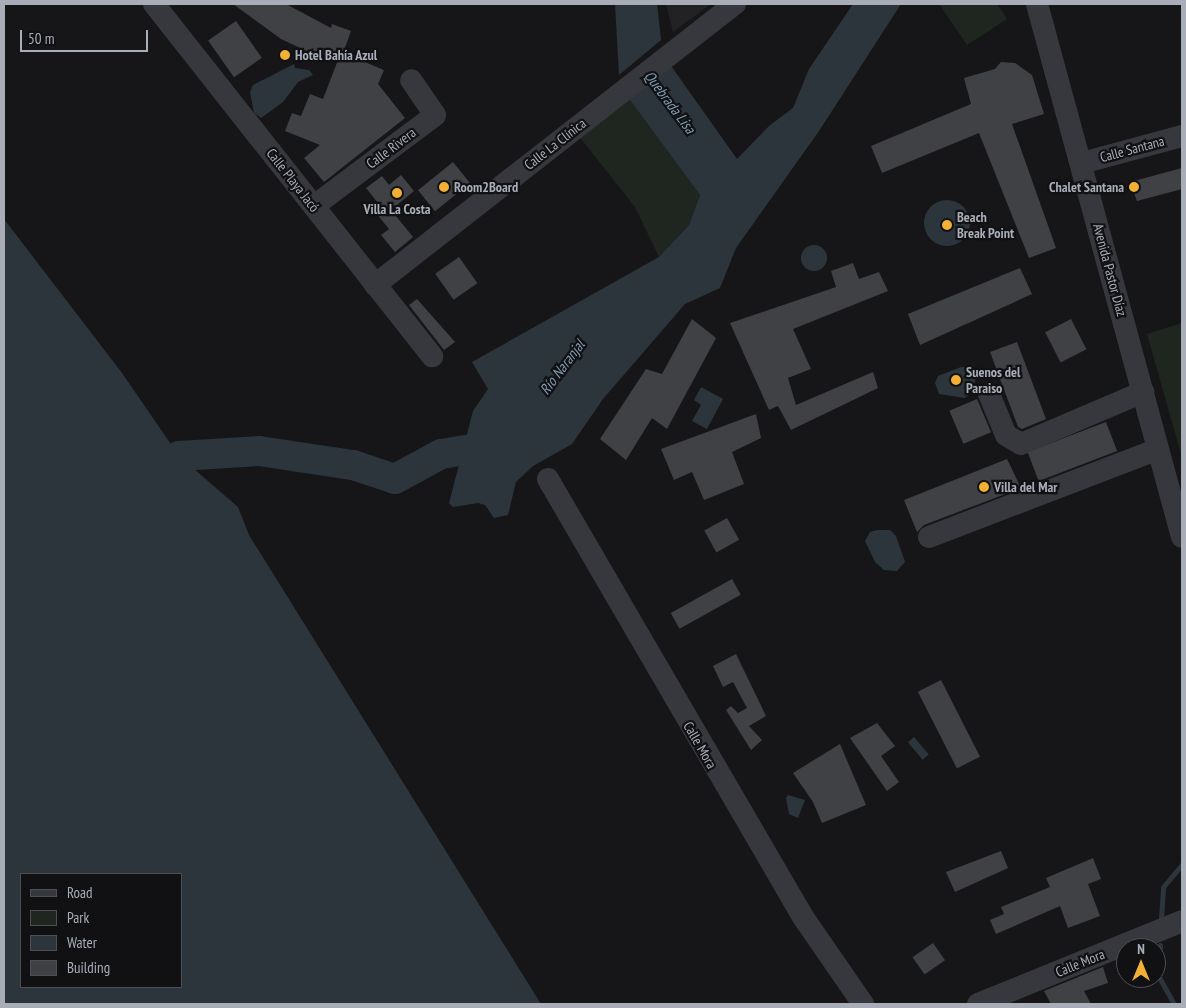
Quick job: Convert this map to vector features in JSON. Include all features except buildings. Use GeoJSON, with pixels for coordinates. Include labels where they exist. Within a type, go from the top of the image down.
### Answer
{"type":"FeatureCollection","features":[{"type":"Feature","properties":{"kind":"street","name":"Calle Playa Jacó"},"geometry":{"type":"LineString","coordinates":[[154,4],[432,356]]}},
{"type":"Feature","properties":{"kind":"street","name":"Calle La Clínica"},"geometry":{"type":"LineString","coordinates":[[375,284],[735,4]]}},
{"type":"Feature","properties":{"kind":"street","name":"Avenida Pastor Díaz"},"geometry":{"type":"LineString","coordinates":[[1037,4],[1082,163],[1158,449],[1175,481],[1182,537]]}},
{"type":"Feature","properties":{"kind":"street","name":"Calle Rivera"},"geometry":{"type":"LineString","coordinates":[[314,206],[435,115],[410,80]]}},
{"type":"Feature","properties":{"kind":"street","name":"Calle Santana"},"geometry":{"type":"LineString","coordinates":[[1082,163],[1182,136]]}},
{"type":"Feature","properties":{"kind":"street"},"geometry":{"type":"LineString","coordinates":[[989,394],[1006,435],[1021,444],[1143,392]]}},
{"type":"Feature","properties":{"kind":"street"},"geometry":{"type":"LineString","coordinates":[[929,537],[1158,449]]}},
{"type":"Feature","properties":{"kind":"street","name":"Calle Mora"},"geometry":{"type":"LineString","coordinates":[[548,479],[803,917],[863,1004]]}},
{"type":"Feature","properties":{"kind":"street","name":"Calle Mora"},"geometry":{"type":"LineString","coordinates":[[978,1004],[1182,920]]}},
{"type":"Feature","properties":{"kind":"shaded area"},"geometry":{"type":"Polygon","coordinates":[[[666,4],[711,4],[673,32],[666,4]]]}},
{"type":"Feature","properties":{"kind":"green space"},"geometry":{"type":"Polygon","coordinates":[[[939,4],[997,4],[1007,19],[967,45],[939,4]]]}},
{"type":"Feature","properties":{"kind":"green space"},"geometry":{"type":"Polygon","coordinates":[[[627,96],[700,195],[689,225],[659,257],[635,207],[578,135],[627,96]]]}},
{"type":"Feature","properties":{"kind":"green space"},"geometry":{"type":"Polygon","coordinates":[[[1182,323],[1182,453],[1181,454],[1147,334],[1182,323]]]}},
{"type":"Feature","properties":{"kind":"water"},"geometry":{"type":"Polygon","coordinates":[[[615,4],[657,4],[661,40],[619,75],[615,4]]]}},
{"type":"Feature","properties":{"kind":"water","name":"Quebrada Lisa"},"geometry":{"type":"Polygon","coordinates":[[[853,4],[901,4],[819,131],[736,248],[720,288],[685,304],[603,399],[572,444],[533,466],[516,482],[508,515],[494,518],[485,505],[478,503],[453,507],[449,503],[473,411],[488,389],[472,362],[659,257],[689,225],[700,195],[627,96],[669,63],[737,159],[769,126],[793,108],[809,69],[853,4]]]}},
{"type":"Feature","properties":{"kind":"water"},"geometry":{"type":"Polygon","coordinates":[[[294,64],[295,68],[309,70],[313,75],[298,82],[283,102],[261,118],[254,113],[250,92],[253,85],[294,64]]]}},
{"type":"Feature","properties":{"kind":"water","name":"Beach Break Point"},"geometry":{"type":"Polygon","coordinates":[[[942,200],[952,200],[966,210],[970,223],[966,236],[960,242],[952,246],[942,246],[928,236],[924,228],[924,218],[934,204],[942,200]]]}},
{"type":"Feature","properties":{"kind":"water"},"geometry":{"type":"Polygon","coordinates":[[[4,219],[122,373],[179,456],[238,507],[249,535],[541,1004],[4,1004],[4,219]]]}},
{"type":"Feature","properties":{"kind":"water"},"geometry":{"type":"Polygon","coordinates":[[[814,245],[823,249],[827,258],[823,267],[814,271],[805,267],[801,258],[805,249],[814,245]]]}},
{"type":"Feature","properties":{"kind":"water","name":"Suenos del Paraiso"},"geometry":{"type":"Polygon","coordinates":[[[961,367],[972,367],[976,376],[973,391],[965,398],[939,394],[935,383],[938,376],[961,367]]]}},
{"type":"Feature","properties":{"kind":"water"},"geometry":{"type":"Polygon","coordinates":[[[701,387],[723,399],[707,429],[692,421],[701,405],[694,400],[701,387]]]}},
{"type":"Feature","properties":{"kind":"water"},"geometry":{"type":"Polygon","coordinates":[[[890,530],[896,536],[905,562],[897,571],[884,570],[875,562],[865,541],[870,532],[890,530]]]}},
{"type":"Feature","properties":{"kind":"water"},"geometry":{"type":"Polygon","coordinates":[[[914,737],[929,755],[923,760],[908,742],[914,737]]]}},
{"type":"Feature","properties":{"kind":"water"},"geometry":{"type":"Polygon","coordinates":[[[788,795],[805,800],[798,818],[789,814],[786,798],[788,795]]]}},
{"type":"Feature","properties":{"kind":"waterway","name":"Río Naranjal"},"geometry":{"type":"LineString","coordinates":[[179,456],[259,451],[353,465],[395,479],[441,454],[502,444]]}},
{"type":"Feature","properties":{"kind":"waterway"},"geometry":{"type":"LineString","coordinates":[[1161,918],[1163,887],[1182,864]]}},
{"type":"Feature","properties":{"kind":"waterway"},"geometry":{"type":"LineString","coordinates":[[1165,988],[1174,1004]]}},
{"type":"Feature","properties":{"kind":"place","name":"Hotel Bahía Azul"},"geometry":{"type":"Point","coordinates":[285,55]}},
{"type":"Feature","properties":{"kind":"place","name":"Room2Board"},"geometry":{"type":"Point","coordinates":[444,187]}},
{"type":"Feature","properties":{"kind":"place","name":"Chalet Santana"},"geometry":{"type":"Point","coordinates":[1134,187]}},
{"type":"Feature","properties":{"kind":"place","name":"Villa La Costa"},"geometry":{"type":"Point","coordinates":[397,193]}},
{"type":"Feature","properties":{"kind":"place","name":"Beach Break Point"},"geometry":{"type":"Point","coordinates":[947,225]}},
{"type":"Feature","properties":{"kind":"place","name":"Suenos del Paraiso"},"geometry":{"type":"Point","coordinates":[956,380]}},
{"type":"Feature","properties":{"kind":"place","name":"Villa del Mar"},"geometry":{"type":"Point","coordinates":[984,487]}}]}
